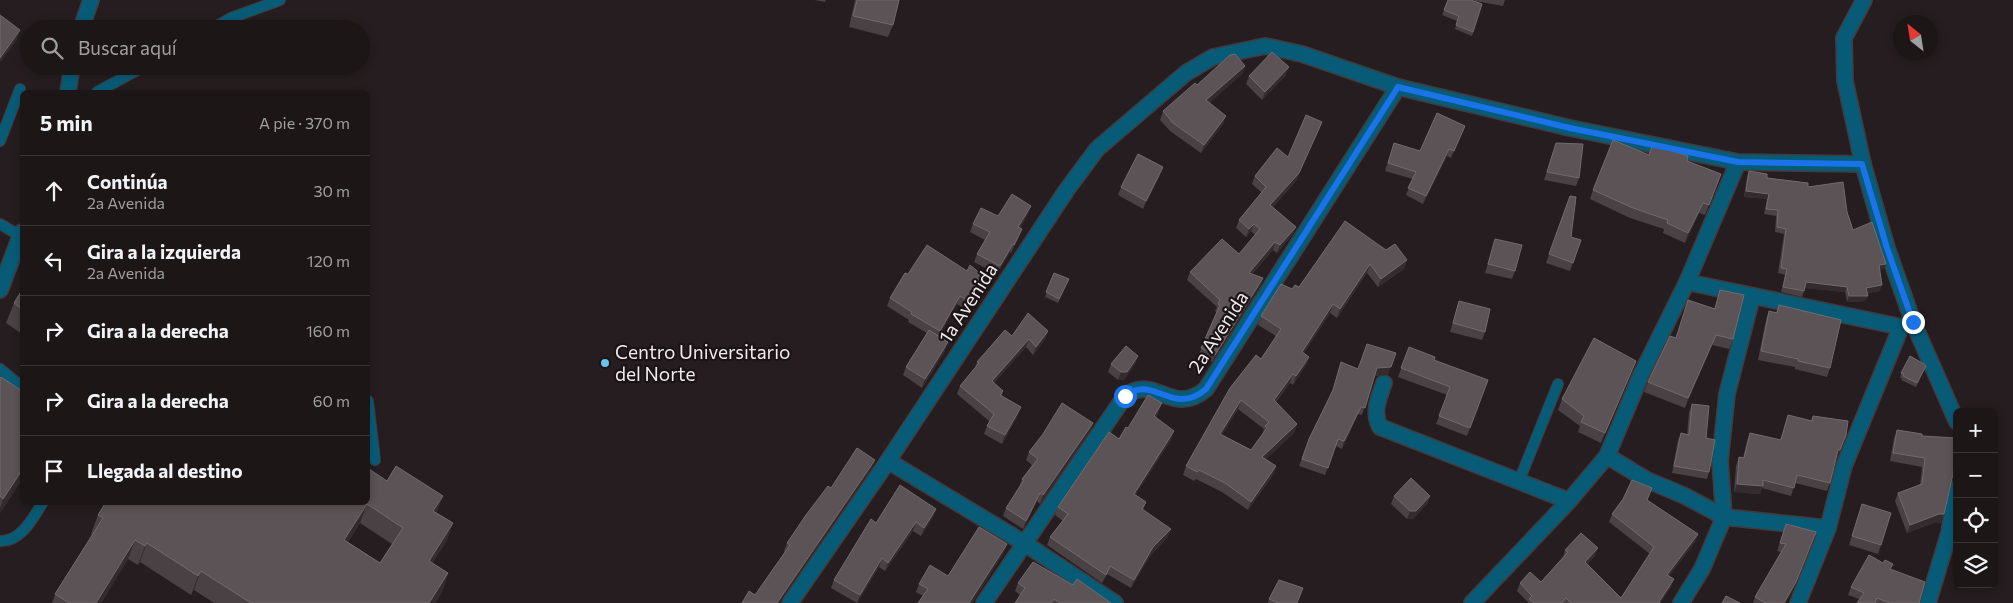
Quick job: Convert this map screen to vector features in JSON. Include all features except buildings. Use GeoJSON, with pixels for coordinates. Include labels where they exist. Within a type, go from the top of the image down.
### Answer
{"type":"FeatureCollection","features":[{"type":"Feature","properties":{"kind":"street"},"geometry":{"type":"LineString","coordinates":[[83,20],[91,0]]}},
{"type":"Feature","properties":{"kind":"street"},"geometry":{"type":"LineString","coordinates":[[1864,0],[1844,38],[1845,81],[1862,164],[1907,325],[1953,414]]}},
{"type":"Feature","properties":{"kind":"street","name":"1a Avenida"},"geometry":{"type":"LineString","coordinates":[[790,603],[888,461],[1066,190],[1097,149],[1186,73],[1213,57],[1266,46],[1302,54],[1398,87],[1570,128],[1738,162],[1862,164]]}},
{"type":"Feature","properties":{"kind":"street"},"geometry":{"type":"LineString","coordinates":[[68,90],[71,75]]}},
{"type":"Feature","properties":{"kind":"street","name":"2a Avenida"},"geometry":{"type":"LineString","coordinates":[[984,603],[1125,396],[1133,390],[1144,389],[1183,401],[1196,398],[1206,389],[1398,87]]}},
{"type":"Feature","properties":{"kind":"street"},"geometry":{"type":"LineString","coordinates":[[1472,603],[1569,501],[1607,456],[1641,375],[1687,282],[1738,162]]}},
{"type":"Feature","properties":{"kind":"street"},"geometry":{"type":"LineString","coordinates":[[0,290],[20,240]]}},
{"type":"Feature","properties":{"kind":"street"},"geometry":{"type":"LineString","coordinates":[[1687,282],[1752,297],[1907,325]]}},
{"type":"Feature","properties":{"kind":"street"},"geometry":{"type":"LineString","coordinates":[[1682,603],[1702,569],[1724,516],[1720,461],[1728,394],[1752,297]]}},
{"type":"Feature","properties":{"kind":"street"},"geometry":{"type":"LineString","coordinates":[[1798,603],[1828,528],[1844,466],[1907,325]]}},
{"type":"Feature","properties":{"kind":"street"},"geometry":{"type":"LineString","coordinates":[[1384,383],[1375,410],[1376,419],[1380,427],[1569,501]]}},
{"type":"Feature","properties":{"kind":"street"},"geometry":{"type":"LineString","coordinates":[[1607,456],[1647,480],[1685,496],[1724,516],[1828,528]]}},
{"type":"Feature","properties":{"kind":"street"},"geometry":{"type":"LineString","coordinates":[[888,461],[1024,544],[1115,603]]}},
{"type":"Feature","properties":{"kind":"street"},"geometry":{"type":"LineString","coordinates":[[1928,603],[1949,533],[1955,498]]}},
{"type":"Feature","properties":{"kind":"lane"},"geometry":{"type":"LineString","coordinates":[[228,20],[280,0]]}},
{"type":"Feature","properties":{"kind":"lane"},"geometry":{"type":"LineString","coordinates":[[101,90],[128,75]]}},
{"type":"Feature","properties":{"kind":"lane"},"geometry":{"type":"LineString","coordinates":[[0,141],[20,89]]}},
{"type":"Feature","properties":{"kind":"lane"},"geometry":{"type":"LineString","coordinates":[[0,224],[20,234]]}},
{"type":"Feature","properties":{"kind":"lane"},"geometry":{"type":"LineString","coordinates":[[0,369],[20,385]]}},
{"type":"Feature","properties":{"kind":"lane"},"geometry":{"type":"LineString","coordinates":[[1519,481],[1558,384]]}},
{"type":"Feature","properties":{"kind":"lane"},"geometry":{"type":"LineString","coordinates":[[370,418],[375,460]]}},
{"type":"Feature","properties":{"kind":"lane"},"geometry":{"type":"LineString","coordinates":[[0,541],[9,541],[27,527],[41,505]]}},
{"type":"Feature","properties":{"kind":"place","name":"Centro Universitario del Norte"},"geometry":{"type":"Point","coordinates":[605,363]}},
{"type":"Feature","properties":{"kind":"route"},"geometry":{"type":"LineString","coordinates":[[1125,396],[1133,390],[1144,389],[1183,401],[1196,398],[1206,389],[1398,87],[1570,128],[1738,162],[1862,164],[1887,248],[1913,322]]}}]}
